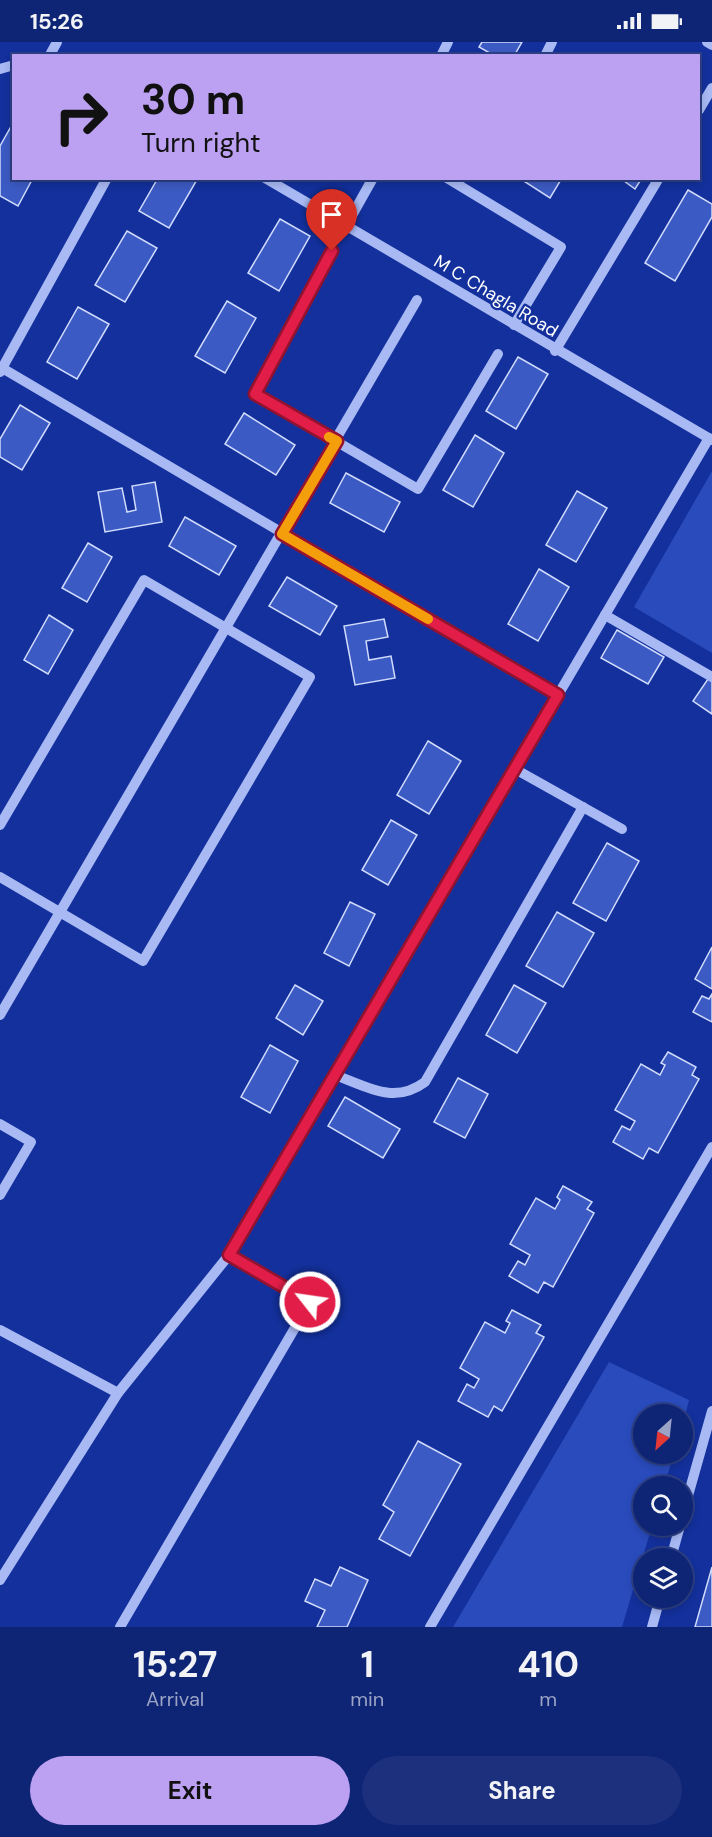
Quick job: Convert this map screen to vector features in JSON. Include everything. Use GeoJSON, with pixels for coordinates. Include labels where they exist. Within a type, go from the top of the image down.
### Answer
{"type":"FeatureCollection","features":[{"type":"Feature","properties":{"kind":"street"},"geometry":{"type":"LineString","coordinates":[[707,42],[712,45]]}},
{"type":"Feature","properties":{"kind":"street"},"geometry":{"type":"LineString","coordinates":[[700,108],[712,88]]}},
{"type":"Feature","properties":{"kind":"street"},"geometry":{"type":"LineString","coordinates":[[106,180],[1,370],[558,695]]}},
{"type":"Feature","properties":{"kind":"street","name":"M C Chagla Road"},"geometry":{"type":"LineString","coordinates":[[268,180],[555,351],[710,439]]}},
{"type":"Feature","properties":{"kind":"street"},"geometry":{"type":"LineString","coordinates":[[346,226],[372,180]]}},
{"type":"Feature","properties":{"kind":"street"},"geometry":{"type":"LineString","coordinates":[[450,180],[561,247],[514,325]]}},
{"type":"Feature","properties":{"kind":"street"},"geometry":{"type":"LineString","coordinates":[[555,351],[658,180]]}},
{"type":"Feature","properties":{"kind":"street"},"geometry":{"type":"LineString","coordinates":[[332,251],[255,394],[418,489],[498,354]]}},
{"type":"Feature","properties":{"kind":"street"},"geometry":{"type":"LineString","coordinates":[[0,1016],[337,441],[417,300]]}},
{"type":"Feature","properties":{"kind":"street"},"geometry":{"type":"LineString","coordinates":[[0,1580],[118,1393],[229,1255],[710,439]]}},
{"type":"Feature","properties":{"kind":"street"},"geometry":{"type":"LineString","coordinates":[[0,825],[144,580],[310,678],[144,961],[0,877]]}},
{"type":"Feature","properties":{"kind":"street"},"geometry":{"type":"LineString","coordinates":[[605,615],[712,677]]}},
{"type":"Feature","properties":{"kind":"street"},"geometry":{"type":"LineString","coordinates":[[515,769],[622,829]]}},
{"type":"Feature","properties":{"kind":"street"},"geometry":{"type":"LineString","coordinates":[[335,1075],[390,1095],[413,1090],[425,1082],[583,807]]}},
{"type":"Feature","properties":{"kind":"street"},"geometry":{"type":"LineString","coordinates":[[0,1124],[31,1142],[0,1195]]}},
{"type":"Feature","properties":{"kind":"street"},"geometry":{"type":"LineString","coordinates":[[430,1627],[712,1147]]}},
{"type":"Feature","properties":{"kind":"street"},"geometry":{"type":"LineString","coordinates":[[120,1627],[310,1302],[229,1255]]}},
{"type":"Feature","properties":{"kind":"street"},"geometry":{"type":"LineString","coordinates":[[0,1330],[118,1393]]}},
{"type":"Feature","properties":{"kind":"street"},"geometry":{"type":"LineString","coordinates":[[693,1478],[712,1411]]}},
{"type":"Feature","properties":{"kind":"street"},"geometry":{"type":"LineString","coordinates":[[652,1627],[657,1608]]}},
{"type":"Feature","properties":{"kind":"shaded area"},"geometry":{"type":"Polygon","coordinates":[[[712,471],[712,653],[634,607],[712,471]]]}},
{"type":"Feature","properties":{"kind":"shaded area"},"geometry":{"type":"Polygon","coordinates":[[[609,1362],[689,1400],[688,1404],[633,1404],[633,1464],[671,1464],[667,1476],[633,1476],[633,1536],[649,1536],[645,1548],[633,1548],[633,1590],[622,1627],[453,1627],[609,1362]]]}},
{"type":"Feature","properties":{"kind":"building"},"geometry":{"type":"Polygon","coordinates":[[[482,42],[522,42],[515,54],[491,54],[479,47],[482,42]]]}},
{"type":"Feature","properties":{"kind":"building"},"geometry":{"type":"Polygon","coordinates":[[[12,125],[12,180],[32,180],[18,206],[0,196],[0,146],[12,125]]]}},
{"type":"Feature","properties":{"kind":"building"},"geometry":{"type":"Polygon","coordinates":[[[157,180],[197,180],[169,228],[139,211],[157,180]]]}},
{"type":"Feature","properties":{"kind":"building"},"geometry":{"type":"Polygon","coordinates":[[[522,180],[561,180],[550,198],[522,180]]]}},
{"type":"Feature","properties":{"kind":"building"},"geometry":{"type":"Polygon","coordinates":[[[623,180],[641,180],[635,189],[623,180]]]}},
{"type":"Feature","properties":{"kind":"building"},"geometry":{"type":"Polygon","coordinates":[[[688,190],[712,204],[712,217],[675,281],[645,263],[688,190]]]}},
{"type":"Feature","properties":{"kind":"building"},"geometry":{"type":"Polygon","coordinates":[[[280,219],[310,236],[279,291],[248,273],[280,219]]]}},
{"type":"Feature","properties":{"kind":"building"},"geometry":{"type":"Polygon","coordinates":[[[127,231],[157,248],[125,302],[95,285],[127,231]]]}},
{"type":"Feature","properties":{"kind":"building"},"geometry":{"type":"Polygon","coordinates":[[[227,301],[256,318],[225,373],[195,356],[227,301]]]}},
{"type":"Feature","properties":{"kind":"building"},"geometry":{"type":"Polygon","coordinates":[[[78,307],[109,324],[77,379],[47,362],[78,307]]]}},
{"type":"Feature","properties":{"kind":"building"},"geometry":{"type":"Polygon","coordinates":[[[518,357],[548,374],[516,429],[486,411],[518,357]]]}},
{"type":"Feature","properties":{"kind":"building"},"geometry":{"type":"Polygon","coordinates":[[[20,405],[50,423],[22,470],[0,457],[0,439],[20,405]]]}},
{"type":"Feature","properties":{"kind":"building"},"geometry":{"type":"Polygon","coordinates":[[[244,413],[295,445],[276,475],[225,444],[244,413]]]}},
{"type":"Feature","properties":{"kind":"building"},"geometry":{"type":"Polygon","coordinates":[[[475,435],[504,453],[473,507],[443,490],[475,435]]]}},
{"type":"Feature","properties":{"kind":"building"},"geometry":{"type":"Polygon","coordinates":[[[346,473],[400,502],[384,532],[330,503],[346,473]]]}},
{"type":"Feature","properties":{"kind":"building"},"geometry":{"type":"Polygon","coordinates":[[[155,482],[162,522],[105,532],[98,492],[122,488],[127,512],[136,510],[132,486],[155,482]]]}},
{"type":"Feature","properties":{"kind":"building"},"geometry":{"type":"Polygon","coordinates":[[[577,491],[607,508],[576,562],[546,545],[577,491]]]}},
{"type":"Feature","properties":{"kind":"building"},"geometry":{"type":"Polygon","coordinates":[[[185,517],[236,546],[219,575],[169,546],[185,517]]]}},
{"type":"Feature","properties":{"kind":"building"},"geometry":{"type":"Polygon","coordinates":[[[88,543],[112,557],[87,602],[62,588],[88,543]]]}},
{"type":"Feature","properties":{"kind":"building"},"geometry":{"type":"Polygon","coordinates":[[[539,569],[569,587],[538,641],[508,624],[539,569]]]}},
{"type":"Feature","properties":{"kind":"building"},"geometry":{"type":"Polygon","coordinates":[[[287,577],[337,606],[320,635],[269,606],[287,577]]]}},
{"type":"Feature","properties":{"kind":"building"},"geometry":{"type":"Polygon","coordinates":[[[49,615],[73,630],[48,674],[24,660],[49,615]]]}},
{"type":"Feature","properties":{"kind":"building"},"geometry":{"type":"Polygon","coordinates":[[[384,619],[388,637],[366,641],[369,660],[391,656],[395,678],[355,685],[344,626],[384,619]]]}},
{"type":"Feature","properties":{"kind":"building"},"geometry":{"type":"Polygon","coordinates":[[[617,630],[664,657],[648,684],[601,658],[617,630]]]}},
{"type":"Feature","properties":{"kind":"building"},"geometry":{"type":"Polygon","coordinates":[[[708,679],[712,682],[712,714],[693,701],[708,679]]]}},
{"type":"Feature","properties":{"kind":"building"},"geometry":{"type":"Polygon","coordinates":[[[428,741],[461,761],[429,814],[397,795],[428,741]]]}},
{"type":"Feature","properties":{"kind":"building"},"geometry":{"type":"Polygon","coordinates":[[[391,820],[417,835],[388,885],[362,870],[391,820]]]}},
{"type":"Feature","properties":{"kind":"building"},"geometry":{"type":"Polygon","coordinates":[[[607,843],[639,861],[606,921],[573,903],[607,843]]]}},
{"type":"Feature","properties":{"kind":"building"},"geometry":{"type":"Polygon","coordinates":[[[350,902],[375,914],[349,966],[324,953],[350,902]]]}},
{"type":"Feature","properties":{"kind":"building"},"geometry":{"type":"Polygon","coordinates":[[[557,912],[594,933],[563,987],[526,966],[557,912]]]}},
{"type":"Feature","properties":{"kind":"building"},"geometry":{"type":"Polygon","coordinates":[[[712,947],[712,989],[695,979],[712,947]]]}},
{"type":"Feature","properties":{"kind":"building"},"geometry":{"type":"Polygon","coordinates":[[[295,985],[323,1001],[303,1035],[276,1018],[295,985]]]}},
{"type":"Feature","properties":{"kind":"building"},"geometry":{"type":"Polygon","coordinates":[[[514,985],[546,1003],[517,1053],[486,1035],[514,985]]]}},
{"type":"Feature","properties":{"kind":"building"},"geometry":{"type":"Polygon","coordinates":[[[712,994],[712,1022],[693,1012],[702,996],[709,999],[712,994]]]}},
{"type":"Feature","properties":{"kind":"building"},"geometry":{"type":"Polygon","coordinates":[[[270,1045],[298,1061],[270,1113],[241,1097],[270,1045]]]}},
{"type":"Feature","properties":{"kind":"building"},"geometry":{"type":"Polygon","coordinates":[[[668,1052],[696,1067],[692,1075],[699,1079],[658,1153],[649,1148],[643,1159],[613,1142],[622,1126],[630,1130],[635,1121],[615,1110],[641,1064],[660,1075],[665,1065],[661,1063],[668,1052]]]}},
{"type":"Feature","properties":{"kind":"building"},"geometry":{"type":"Polygon","coordinates":[[[458,1078],[488,1094],[465,1138],[434,1122],[458,1078]]]}},
{"type":"Feature","properties":{"kind":"building"},"geometry":{"type":"Polygon","coordinates":[[[345,1097],[400,1129],[383,1158],[328,1126],[345,1097]]]}},
{"type":"Feature","properties":{"kind":"building"},"geometry":{"type":"Polygon","coordinates":[[[563,1186],[592,1202],[587,1209],[594,1213],[553,1287],[544,1282],[538,1293],[509,1276],[518,1261],[525,1265],[530,1255],[510,1244],[536,1198],[555,1209],[560,1200],[557,1197],[563,1186]]]}},
{"type":"Feature","properties":{"kind":"building"},"geometry":{"type":"Polygon","coordinates":[[[512,1310],[541,1325],[536,1333],[544,1337],[502,1411],[494,1406],[488,1417],[458,1401],[467,1384],[474,1388],[479,1379],[460,1368],[485,1322],[505,1333],[510,1323],[506,1321],[512,1310]]]}},
{"type":"Feature","properties":{"kind":"building"},"geometry":{"type":"Polygon","coordinates":[[[418,1441],[461,1464],[410,1556],[379,1539],[394,1512],[383,1505],[418,1441]]]}},
{"type":"Feature","properties":{"kind":"building"},"geometry":{"type":"Polygon","coordinates":[[[340,1567],[368,1580],[347,1627],[317,1627],[325,1610],[305,1601],[315,1579],[331,1586],[340,1567]]]}},
{"type":"Feature","properties":{"kind":"building"},"geometry":{"type":"Polygon","coordinates":[[[712,1567],[712,1627],[695,1627],[712,1567]]]}},
{"type":"Feature","properties":{"kind":"slow traffic"},"geometry":{"type":"LineString","coordinates":[[329,437],[337,441],[282,534],[428,619]]}},
{"type":"Feature","properties":{"kind":"route"},"geometry":{"type":"LineString","coordinates":[[310,1302],[229,1255],[558,695],[282,534],[337,441],[255,394],[332,251]]}}]}
